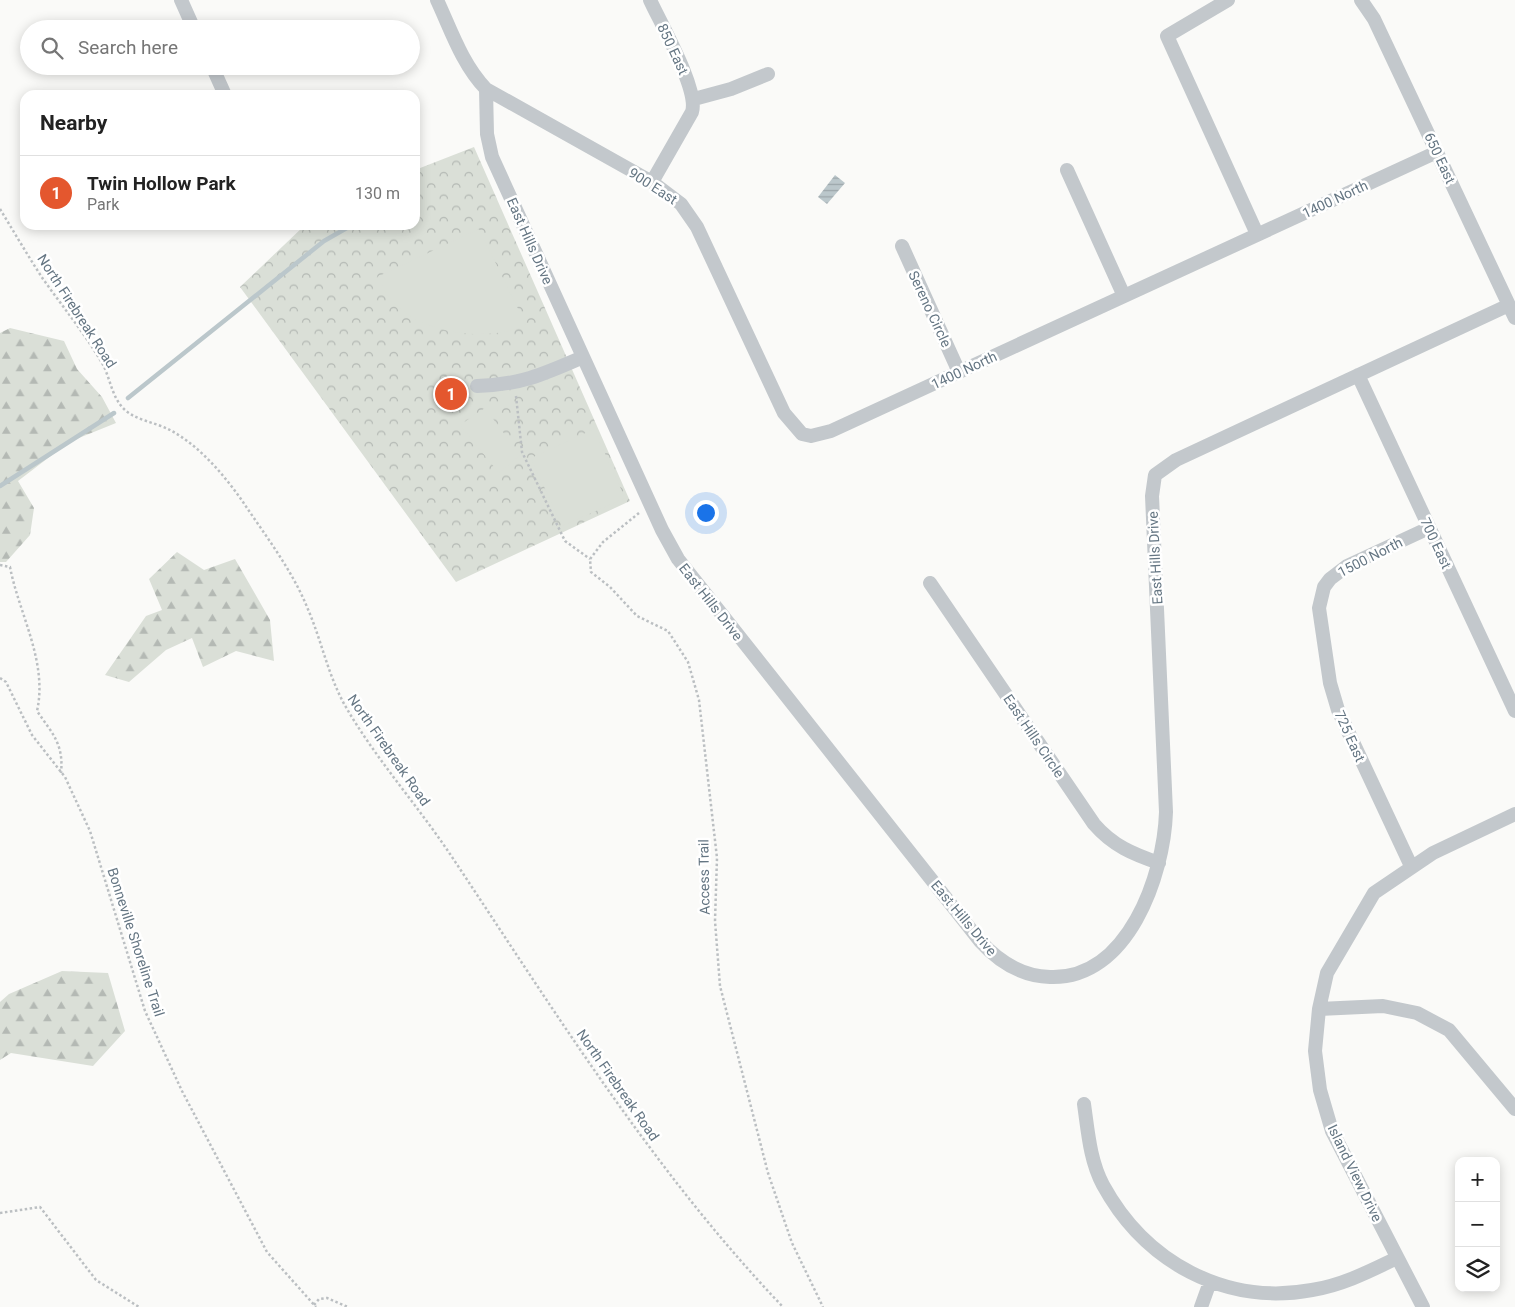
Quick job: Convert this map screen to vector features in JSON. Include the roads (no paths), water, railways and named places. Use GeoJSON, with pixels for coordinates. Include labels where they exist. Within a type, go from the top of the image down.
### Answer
{"type":"FeatureCollection","features":[{"type":"Feature","properties":{"kind":"street"},"geometry":{"type":"LineString","coordinates":[[181,0],[190,20]]}},
{"type":"Feature","properties":{"kind":"street","name":"900 East"},"geometry":{"type":"LineString","coordinates":[[437,0],[464,58],[474,75],[486,89],[652,182],[681,204],[693,219],[784,413],[802,434]]}},
{"type":"Feature","properties":{"kind":"street","name":"850 East"},"geometry":{"type":"LineString","coordinates":[[650,0],[686,77],[694,99]]}},
{"type":"Feature","properties":{"kind":"street"},"geometry":{"type":"LineString","coordinates":[[1228,0],[1167,36],[1258,234]]}},
{"type":"Feature","properties":{"kind":"street","name":"650 East"},"geometry":{"type":"LineString","coordinates":[[1361,0],[1374,19],[1515,318]]}},
{"type":"Feature","properties":{"kind":"street"},"geometry":{"type":"LineString","coordinates":[[652,182],[692,112],[694,99],[731,89],[768,74]]}},
{"type":"Feature","properties":{"kind":"street"},"geometry":{"type":"LineString","coordinates":[[216,75],[223,90]]}},
{"type":"Feature","properties":{"kind":"street","name":"East Hills Drive"},"geometry":{"type":"LineString","coordinates":[[486,89],[487,134],[492,157],[650,504],[669,544],[687,573],[980,941],[998,958],[1018,971],[1041,976],[1064,976],[1090,968],[1114,949],[1132,926],[1144,904],[1159,863],[1164,838],[1166,812],[1152,496],[1155,475],[1176,460],[1509,305]]}},
{"type":"Feature","properties":{"kind":"street","name":"1400 North"},"geometry":{"type":"LineString","coordinates":[[802,434],[812,436],[826,433],[1437,152]]}},
{"type":"Feature","properties":{"kind":"street"},"geometry":{"type":"LineString","coordinates":[[1067,170],[1124,296]]}},
{"type":"Feature","properties":{"kind":"street","name":"Sereno Circle"},"geometry":{"type":"LineString","coordinates":[[902,246],[959,372]]}},
{"type":"Feature","properties":{"kind":"street"},"geometry":{"type":"LineString","coordinates":[[477,386],[514,383],[532,379],[582,357]]}},
{"type":"Feature","properties":{"kind":"street","name":"700 East"},"geometry":{"type":"LineString","coordinates":[[1358,375],[1515,710]]}},
{"type":"Feature","properties":{"kind":"street","name":"1500 North"},"geometry":{"type":"LineString","coordinates":[[1321,598],[1330,579],[1338,572],[1429,528]]}},
{"type":"Feature","properties":{"kind":"street","name":"East Hills Circle"},"geometry":{"type":"LineString","coordinates":[[930,583],[1094,824],[1108,839],[1124,850],[1159,863]]}},
{"type":"Feature","properties":{"kind":"street","name":"725 East"},"geometry":{"type":"LineString","coordinates":[[1321,598],[1320,608],[1330,683],[1338,710],[1411,866]]}},
{"type":"Feature","properties":{"kind":"street","name":"Island View Drive"},"geometry":{"type":"LineString","coordinates":[[1420,1301],[1332,1131],[1320,1090],[1316,1051],[1318,1009],[1327,972],[1374,893],[1411,866],[1433,853],[1515,814]]}},
{"type":"Feature","properties":{"kind":"street"},"geometry":{"type":"LineString","coordinates":[[1318,1009],[1383,1006],[1417,1013],[1449,1030],[1515,1109]]}},
{"type":"Feature","properties":{"kind":"street"},"geometry":{"type":"LineString","coordinates":[[1084,1104],[1090,1151],[1103,1184],[1122,1214],[1143,1238],[1167,1260],[1210,1282],[1252,1291],[1279,1293],[1312,1290],[1349,1281],[1397,1258]]}},
{"type":"Feature","properties":{"kind":"street"},"geometry":{"type":"LineString","coordinates":[[1201,1307],[1210,1282]]}},
{"type":"Feature","properties":{"kind":"waterway"},"geometry":{"type":"LineString","coordinates":[[128,398],[324,241],[343,230]]}},
{"type":"Feature","properties":{"kind":"waterway"},"geometry":{"type":"LineString","coordinates":[[0,486],[114,413]]}},
{"type":"Feature","properties":{"kind":"place","name":"Twin Hollow Park"},"geometry":{"type":"Point","coordinates":[451,394]}}]}
